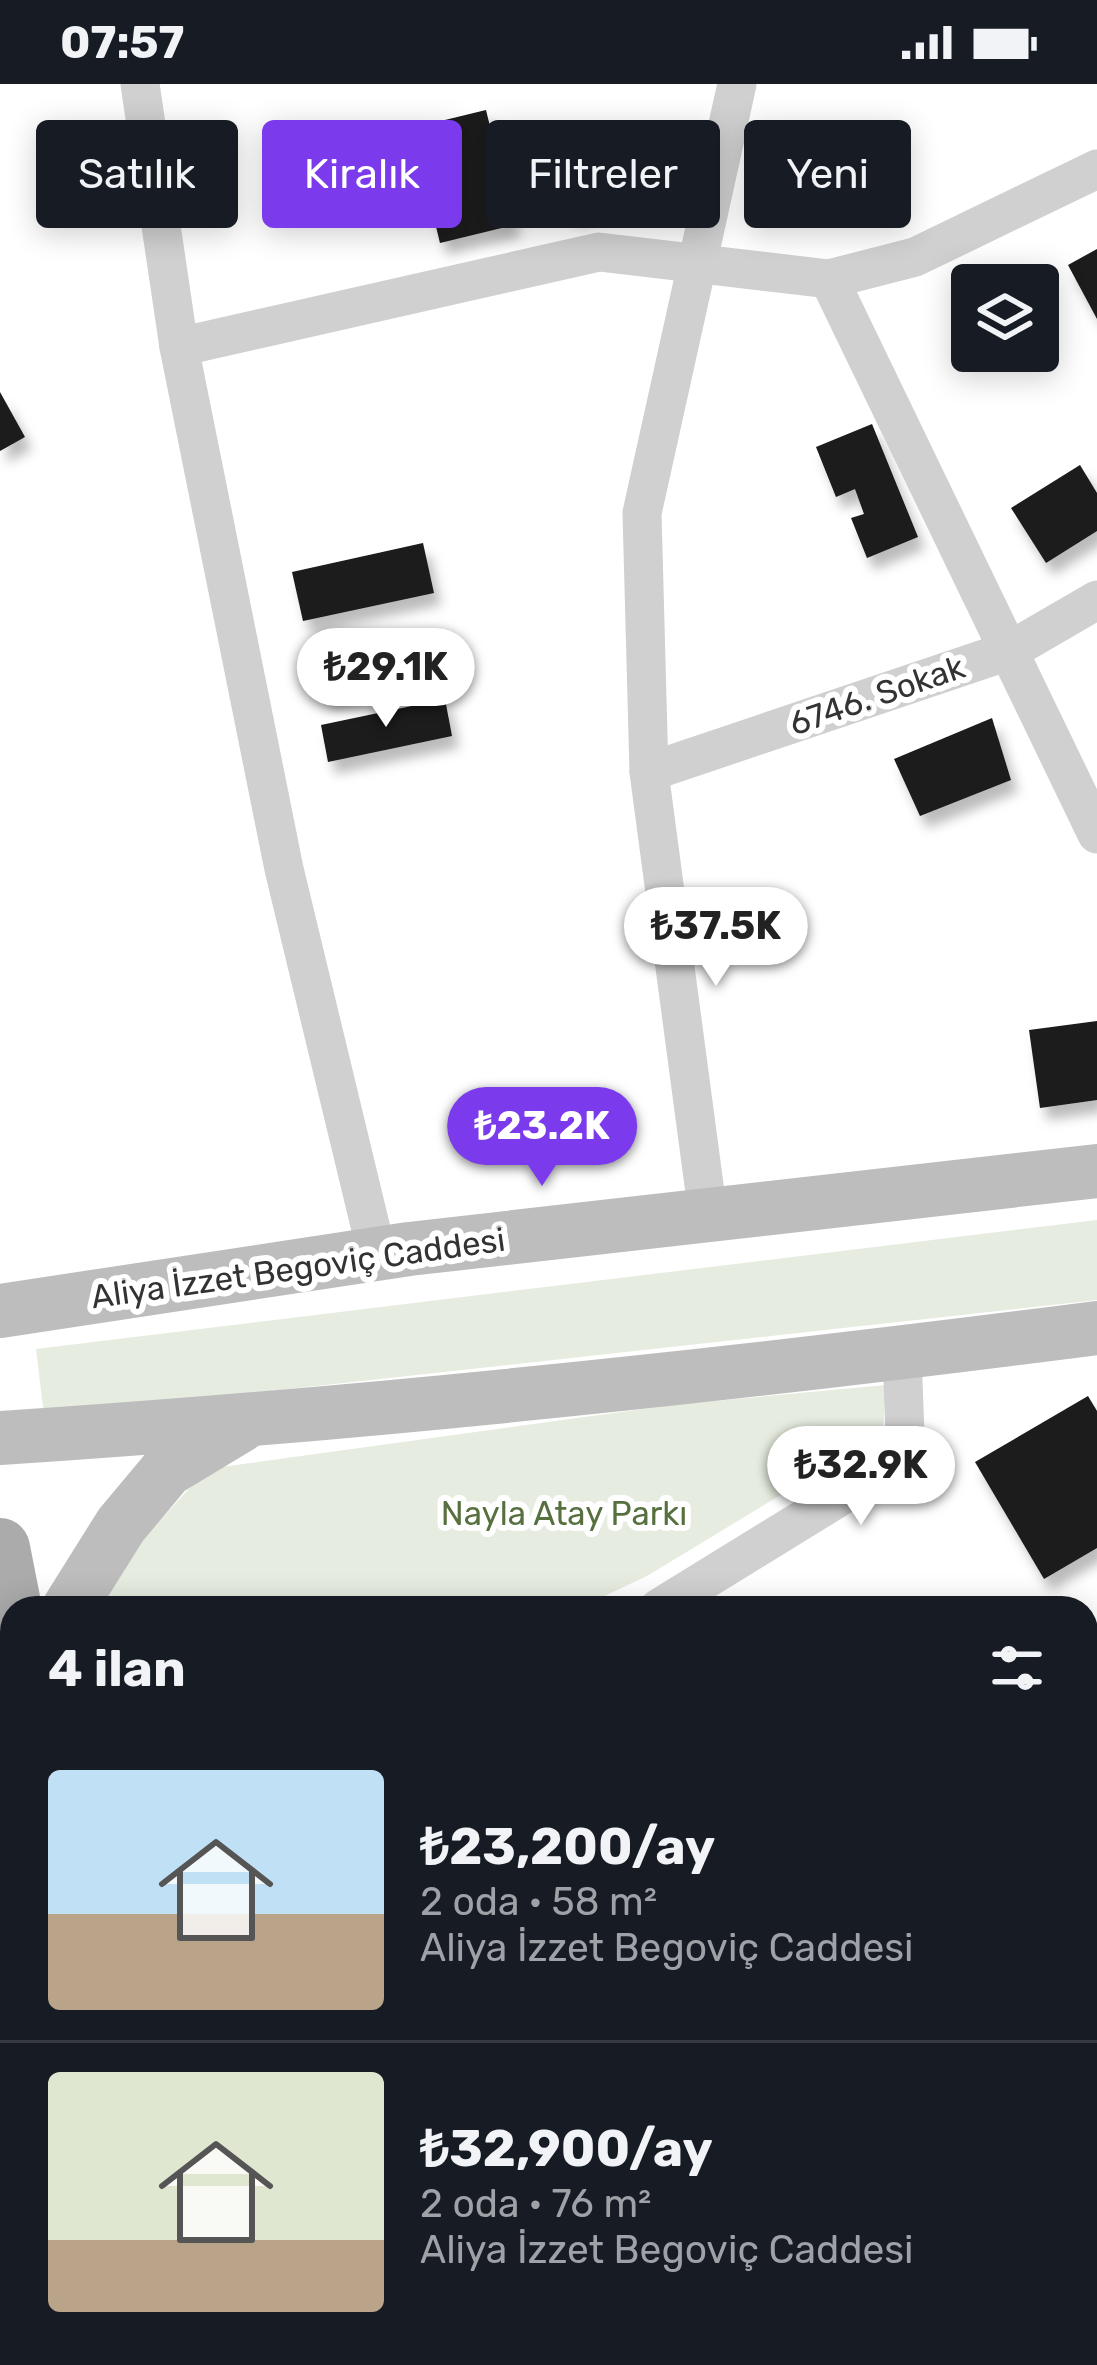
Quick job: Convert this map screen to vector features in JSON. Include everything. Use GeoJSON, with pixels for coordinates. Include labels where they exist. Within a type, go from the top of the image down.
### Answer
{"type":"FeatureCollection","features":[{"type":"Feature","properties":{"kind":"main road","name":"Aliya İzzet Begoviç Caddesi"},"geometry":{"type":"LineString","coordinates":[[0,1312],[376,1254],[1097,1171]]}},
{"type":"Feature","properties":{"kind":"main road"},"geometry":{"type":"LineString","coordinates":[[0,1438],[247,1422],[1097,1328]]}},
{"type":"Feature","properties":{"kind":"main road"},"geometry":{"type":"LineString","coordinates":[[77,1596],[121,1525],[167,1470],[247,1422]]}},
{"type":"Feature","properties":{"kind":"main road"},"geometry":{"type":"LineString","coordinates":[[0,1548],[9,1596]]}},
{"type":"Feature","properties":{"kind":"street"},"geometry":{"type":"LineString","coordinates":[[140,84],[178,347],[284,869],[376,1254]]}},
{"type":"Feature","properties":{"kind":"street"},"geometry":{"type":"LineString","coordinates":[[708,1215],[649,772],[642,513],[737,84]]}},
{"type":"Feature","properties":{"kind":"street"},"geometry":{"type":"LineString","coordinates":[[178,347],[599,252],[829,279],[915,257],[1097,170]]}},
{"type":"Feature","properties":{"kind":"street"},"geometry":{"type":"LineString","coordinates":[[829,279],[1097,834]]}},
{"type":"Feature","properties":{"kind":"street","name":"6746. Sokak"},"geometry":{"type":"LineString","coordinates":[[649,772],[1011,650],[1097,600]]}},
{"type":"Feature","properties":{"kind":"street"},"geometry":{"type":"LineString","coordinates":[[678,1596],[875,1475],[905,1436],[902,1353]]}},
{"type":"Feature","properties":{"kind":"green space"},"geometry":{"type":"Polygon","coordinates":[[[1097,1220],[1097,1300],[44,1416],[36,1349],[1097,1220]]]}},
{"type":"Feature","properties":{"kind":"green space","name":"Nayla Atay Parkı"},"geometry":{"type":"Polygon","coordinates":[[[886,1385],[883,1433],[647,1576],[604,1596],[108,1596],[120,1564],[207,1469],[672,1405],[886,1385]]]}},
{"type":"Feature","properties":{"kind":"building"},"geometry":{"type":"Polygon","coordinates":[[[486,110],[486,228],[502,228],[440,243],[436,228],[462,228],[462,120],[445,120],[486,110]]]}},
{"type":"Feature","properties":{"kind":"building"},"geometry":{"type":"Polygon","coordinates":[[[1097,249],[1097,319],[1068,265],[1097,249]]]}},
{"type":"Feature","properties":{"kind":"building"},"geometry":{"type":"Polygon","coordinates":[[[0,392],[25,437],[0,451],[0,392]]]}},
{"type":"Feature","properties":{"kind":"building"},"geometry":{"type":"Polygon","coordinates":[[[872,424],[918,537],[867,558],[851,518],[864,514],[855,489],[836,497],[816,447],[872,424]]]}},
{"type":"Feature","properties":{"kind":"building"},"geometry":{"type":"Polygon","coordinates":[[[1080,465],[1097,493],[1097,531],[1046,563],[1011,508],[1080,465]]]}},
{"type":"Feature","properties":{"kind":"building"},"geometry":{"type":"Polygon","coordinates":[[[423,543],[434,593],[303,621],[292,572],[423,543]]]}},
{"type":"Feature","properties":{"kind":"building"},"geometry":{"type":"Polygon","coordinates":[[[442,635],[450,672],[324,697],[316,660],[442,635]]]}},
{"type":"Feature","properties":{"kind":"building"},"geometry":{"type":"Polygon","coordinates":[[[445,699],[452,736],[328,762],[321,725],[445,699]]]}},
{"type":"Feature","properties":{"kind":"building"},"geometry":{"type":"Polygon","coordinates":[[[992,718],[1011,780],[920,816],[894,759],[992,718]]]}},
{"type":"Feature","properties":{"kind":"building"},"geometry":{"type":"Polygon","coordinates":[[[1097,1021],[1097,1100],[1040,1108],[1029,1030],[1097,1021]]]}},
{"type":"Feature","properties":{"kind":"building"},"geometry":{"type":"Polygon","coordinates":[[[1088,1396],[1097,1411],[1097,1548],[1044,1579],[975,1462],[1088,1396]]]}}]}
